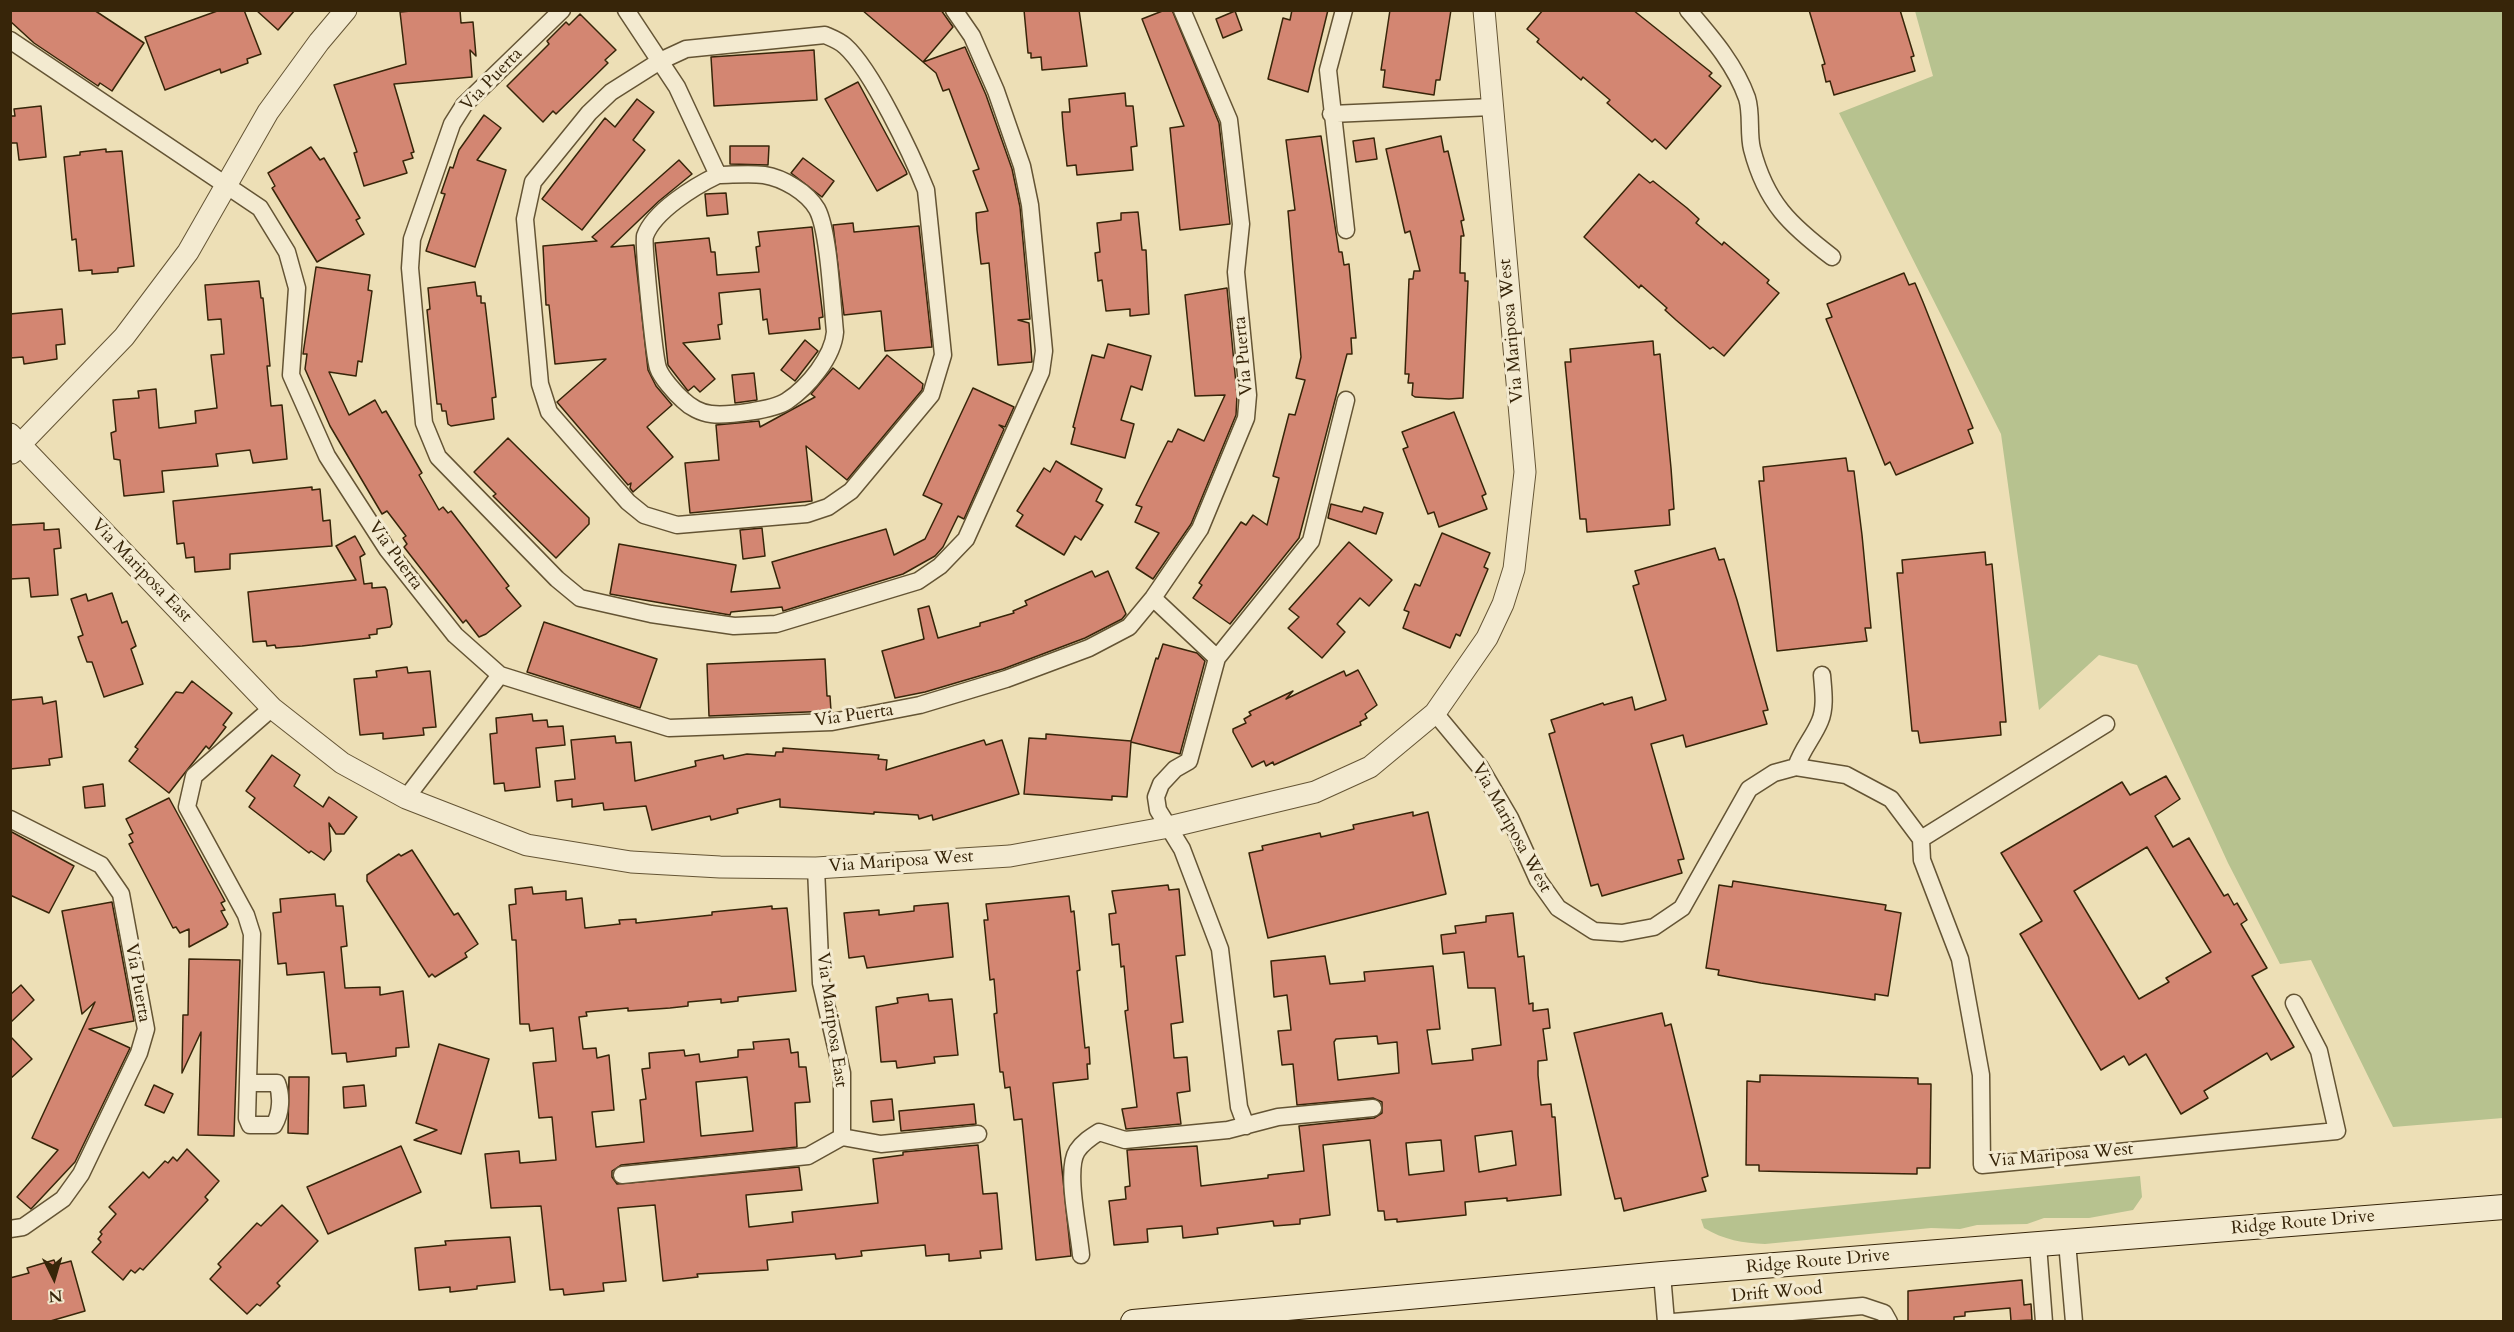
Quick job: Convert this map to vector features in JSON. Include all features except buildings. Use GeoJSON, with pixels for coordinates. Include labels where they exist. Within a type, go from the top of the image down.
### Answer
{"type":"FeatureCollection","features":[{"type":"Feature","properties":{"kind":"main road","name":"Ridge Route Drive"},"geometry":{"type":"LineString","coordinates":[[1133,1322],[1662,1274],[2504,1207]]}},
{"type":"Feature","properties":{"kind":"street"},"geometry":{"type":"LineString","coordinates":[[14,445],[124,337],[188,252],[268,112],[319,42],[346,10]]}},
{"type":"Feature","properties":{"kind":"street","name":"Via Puerta"},"geometry":{"type":"LineString","coordinates":[[562,10],[464,105],[452,124],[412,239],[410,268],[424,423],[438,457],[556,579],[580,598],[651,614],[734,626],[776,624],[918,581],[940,566],[966,540],[1041,372],[1044,351],[1030,205],[1022,166],[996,91],[972,36],[954,10]]}},
{"type":"Feature","properties":{"kind":"street"},"geometry":{"type":"LineString","coordinates":[[626,10],[677,87],[718,175]]}},
{"type":"Feature","properties":{"kind":"street","name":"Via Puerta"},"geometry":{"type":"LineString","coordinates":[[10,40],[260,208],[287,252],[297,288],[291,375],[327,456],[387,549],[455,634],[500,675],[669,728],[832,722],[920,705],[1006,679],[1089,648],[1129,627],[1153,598],[1200,529],[1246,418],[1248,395],[1236,272],[1241,224],[1229,120],[1182,10]]}},
{"type":"Feature","properties":{"kind":"street"},"geometry":{"type":"LineString","coordinates":[[1344,10],[1328,70],[1347,231]]}},
{"type":"Feature","properties":{"kind":"street","name":"Via Mariposa West"},"geometry":{"type":"LineString","coordinates":[[631,862],[720,867],[816,868],[1010,856],[1169,827],[1315,792],[1370,767],[1435,713],[1487,638],[1503,604],[1514,569],[1521,525],[1525,472],[1484,10]]}},
{"type":"Feature","properties":{"kind":"street"},"geometry":{"type":"LineString","coordinates":[[1688,10],[1721,48],[1748,99],[1752,148],[1768,195],[1796,229],[1832,257]]}},
{"type":"Feature","properties":{"kind":"street"},"geometry":{"type":"LineString","coordinates":[[825,35],[843,44],[859,60],[916,165],[926,190],[943,355],[931,395],[851,491],[828,507],[807,514],[677,525],[644,515],[628,502],[549,412],[540,384],[525,219],[533,182],[589,113],[611,92],[660,61],[686,49],[825,35]]}},
{"type":"Feature","properties":{"kind":"street"},"geometry":{"type":"LineString","coordinates":[[1332,114],[1492,107]]}},
{"type":"Feature","properties":{"kind":"street"},"geometry":{"type":"LineString","coordinates":[[718,175],[764,175],[785,183],[810,198],[818,211],[823,229],[835,332],[834,346],[828,356],[800,390],[785,402],[770,408],[711,414],[698,410],[682,400],[658,369],[654,349],[645,237],[657,218],[695,186],[718,175]]}},
{"type":"Feature","properties":{"kind":"street"},"geometry":{"type":"LineString","coordinates":[[1246,1126],[1239,1107],[1220,949],[1182,849],[1158,810],[1156,797],[1161,784],[1175,769],[1189,761],[1217,658],[1311,541],[1346,400]]}},
{"type":"Feature","properties":{"kind":"street","name":"Via Mariposa East"},"geometry":{"type":"LineString","coordinates":[[14,445],[272,708],[342,763],[406,798],[527,845],[631,862]]}},
{"type":"Feature","properties":{"kind":"street"},"geometry":{"type":"LineString","coordinates":[[1153,598],[1217,658]]}},
{"type":"Feature","properties":{"kind":"street"},"geometry":{"type":"LineString","coordinates":[[406,798],[500,675]]}},
{"type":"Feature","properties":{"kind":"street"},"geometry":{"type":"LineString","coordinates":[[1796,767],[1802,748],[1820,721],[1824,697],[1822,675]]}},
{"type":"Feature","properties":{"kind":"street"},"geometry":{"type":"LineString","coordinates":[[248,1083],[252,934],[246,915],[188,807],[187,799],[194,776],[272,708]]}},
{"type":"Feature","properties":{"kind":"street","name":"Via Mariposa West"},"geometry":{"type":"LineString","coordinates":[[1435,713],[1480,767],[1510,818],[1538,880],[1558,908],[1594,931],[1622,933],[1654,927],[1682,908],[1749,789],[1774,773],[1796,767],[1846,775],[1891,799],[1921,839],[1922,860],[1960,959],[1981,1075],[1982,1166],[2337,1131],[2319,1051],[2294,1003]]}},
{"type":"Feature","properties":{"kind":"street"},"geometry":{"type":"LineString","coordinates":[[1921,839],[2106,724]]}},
{"type":"Feature","properties":{"kind":"street","name":"Via Puerta"},"geometry":{"type":"LineString","coordinates":[[10,819],[101,865],[121,894],[146,1029],[139,1053],[81,1174],[63,1199],[23,1227],[10,1229]]}},
{"type":"Feature","properties":{"kind":"street","name":"Via Mariposa East"},"geometry":{"type":"LineString","coordinates":[[816,868],[821,983],[842,1073],[842,1137]]}},
{"type":"Feature","properties":{"kind":"street"},"geometry":{"type":"LineString","coordinates":[[1081,1255],[1072,1167],[1077,1152],[1087,1140],[1099,1132],[1125,1140],[1246,1126],[1278,1117],[1373,1108]]}},
{"type":"Feature","properties":{"kind":"street"},"geometry":{"type":"LineString","coordinates":[[622,1175],[808,1156],[842,1137],[880,1144],[978,1134]]}},
{"type":"Feature","properties":{"kind":"street"},"geometry":{"type":"LineString","coordinates":[[2067,1242],[2074,1322]]}},
{"type":"Feature","properties":{"kind":"street"},"geometry":{"type":"LineString","coordinates":[[2037,1245],[2044,1322]]}},
{"type":"Feature","properties":{"kind":"street"},"geometry":{"type":"LineString","coordinates":[[1662,1274],[1666,1322]]}},
{"type":"Feature","properties":{"kind":"street","name":"Drift Wood"},"geometry":{"type":"LineString","coordinates":[[1673,1322],[1863,1306],[1886,1317]]}},
{"type":"Feature","properties":{"kind":"green space"},"geometry":{"type":"Polygon","coordinates":[[[1915,11],[2503,11],[2503,1118],[2393,1127],[2311,960],[2280,964],[2228,863],[2137,665],[2099,655],[2039,710],[2001,434],[1839,113],[1933,76],[1915,11]]]}},
{"type":"Feature","properties":{"kind":"green space"},"geometry":{"type":"Polygon","coordinates":[[[2140,1176],[2142,1197],[2133,1210],[2089,1218],[2044,1218],[2027,1224],[1977,1225],[1960,1229],[1931,1228],[1765,1244],[1726,1238],[1704,1228],[1701,1219],[2140,1176]]]}}]}
